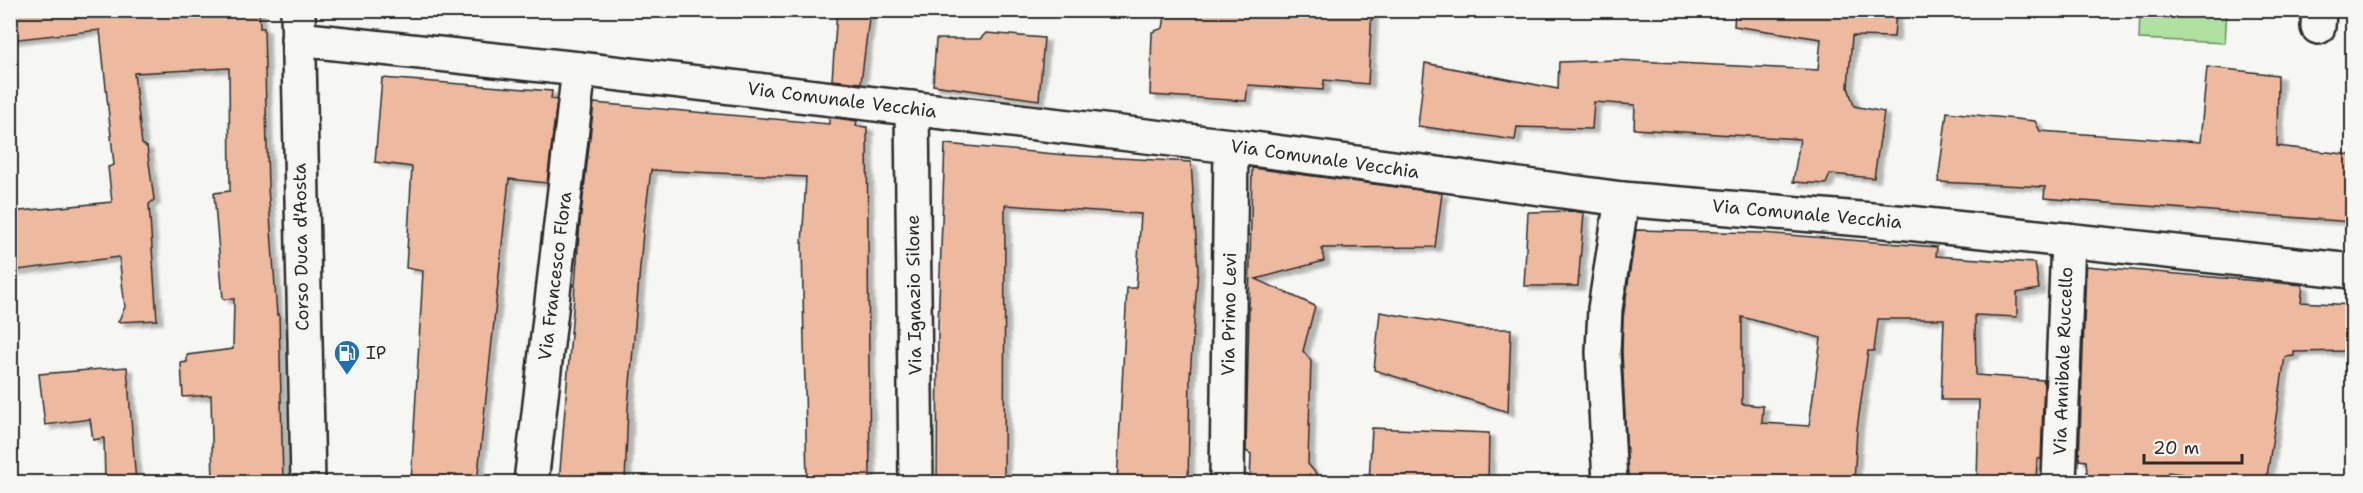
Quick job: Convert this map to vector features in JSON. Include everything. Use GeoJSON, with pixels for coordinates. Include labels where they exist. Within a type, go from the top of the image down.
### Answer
{"type":"FeatureCollection","features":[{"type":"Feature","properties":{"kind":"street","name":"Via Comunale Vecchia"},"geometry":{"type":"LineString","coordinates":[[298,25],[579,69],[1231,146],[1622,198],[1908,223],[2352,271]]}},
{"type":"Feature","properties":{"kind":"street","name":"Corso Duca d'Aosta"},"geometry":{"type":"LineString","coordinates":[[298,25],[308,483]]}},
{"type":"Feature","properties":{"kind":"street","name":"Via Francesco Flora"},"geometry":{"type":"LineString","coordinates":[[531,483],[579,69]]}},
{"type":"Feature","properties":{"kind":"street","name":"Via Ignazio Silone"},"geometry":{"type":"LineString","coordinates":[[912,108],[916,483]]}},
{"type":"Feature","properties":{"kind":"street","name":"Via Primo Levi"},"geometry":{"type":"LineString","coordinates":[[1227,483],[1231,146]]}},
{"type":"Feature","properties":{"kind":"street"},"geometry":{"type":"LineString","coordinates":[[1610,483],[1603,352],[1605,309],[1622,198]]}},
{"type":"Feature","properties":{"kind":"street","name":"Via Annibale Ruccello"},"geometry":{"type":"LineString","coordinates":[[2059,483],[2067,240]]}},
{"type":"Feature","properties":{"kind":"green space"},"geometry":{"type":"Polygon","coordinates":[[[2140,11],[2227,11],[2225,43],[2139,39],[2140,11]]]}},
{"type":"Feature","properties":{"kind":"building"},"geometry":{"type":"Polygon","coordinates":[[[10,10],[259,10],[260,28],[264,28],[268,187],[277,315],[279,314],[283,483],[213,483],[211,395],[183,397],[181,363],[187,362],[187,355],[233,349],[234,299],[223,299],[214,193],[230,191],[229,68],[134,73],[142,144],[147,147],[154,200],[149,204],[157,320],[118,322],[125,307],[119,257],[10,271],[10,212],[112,202],[108,167],[114,165],[100,30],[10,40],[10,10]]]}},
{"type":"Feature","properties":{"kind":"building"},"geometry":{"type":"Polygon","coordinates":[[[837,10],[870,10],[861,83],[832,80],[837,10]]]}},
{"type":"Feature","properties":{"kind":"building"},"geometry":{"type":"Polygon","coordinates":[[[1166,10],[1372,10],[1368,84],[1324,80],[1323,90],[1248,85],[1246,101],[1150,95],[1152,32],[1163,28],[1166,10]]]}},
{"type":"Feature","properties":{"kind":"building"},"geometry":{"type":"Polygon","coordinates":[[[1735,10],[1896,10],[1894,37],[1852,36],[1848,87],[1854,106],[1884,112],[1874,178],[1830,174],[1826,184],[1793,182],[1800,139],[1634,129],[1635,105],[1594,102],[1592,129],[1517,127],[1515,140],[1418,126],[1425,63],[1558,89],[1559,62],[1617,60],[1818,70],[1821,39],[1734,26],[1735,10]]]}},
{"type":"Feature","properties":{"kind":"building"},"geometry":{"type":"Polygon","coordinates":[[[986,33],[1044,38],[1039,100],[933,85],[936,39],[980,39],[986,33]]]}},
{"type":"Feature","properties":{"kind":"building"},"geometry":{"type":"Polygon","coordinates":[[[2207,67],[2278,75],[2277,146],[2352,155],[2352,222],[2044,198],[2045,187],[1938,182],[1947,112],[2035,121],[2040,131],[2200,142],[2207,67]]]}},
{"type":"Feature","properties":{"kind":"building"},"geometry":{"type":"Polygon","coordinates":[[[382,78],[552,91],[551,99],[557,100],[547,183],[509,179],[477,483],[411,483],[423,271],[406,268],[412,167],[375,162],[382,78]]]}},
{"type":"Feature","properties":{"kind":"building"},"geometry":{"type":"Polygon","coordinates":[[[594,103],[829,124],[829,117],[857,121],[856,126],[867,127],[870,483],[807,483],[802,245],[806,177],[651,170],[643,232],[628,407],[625,483],[559,483],[580,223],[594,103]]]}},
{"type":"Feature","properties":{"kind":"building"},"geometry":{"type":"Polygon","coordinates":[[[945,144],[1066,155],[1191,162],[1198,269],[1190,376],[1188,483],[1117,483],[1127,288],[1136,288],[1141,214],[1005,205],[1004,483],[937,483],[938,325],[945,144]]]}},
{"type":"Feature","properties":{"kind":"building"},"geometry":{"type":"Polygon","coordinates":[[[1252,168],[1442,193],[1435,247],[1322,248],[1324,261],[1256,279],[1315,306],[1303,351],[1311,361],[1308,464],[1324,483],[1250,483],[1251,454],[1246,451],[1252,168]]]}},
{"type":"Feature","properties":{"kind":"building"},"geometry":{"type":"Polygon","coordinates":[[[1573,211],[1584,213],[1578,286],[1524,286],[1528,212],[1573,211]]]}},
{"type":"Feature","properties":{"kind":"building"},"geometry":{"type":"Polygon","coordinates":[[[1636,230],[1763,233],[1937,247],[1936,256],[2035,263],[2039,289],[2017,293],[2017,317],[1975,315],[1976,375],[2044,380],[2041,459],[2037,459],[2036,483],[1977,483],[1979,400],[1941,400],[1944,319],[1878,319],[1874,351],[1868,351],[1857,429],[1854,483],[1628,483],[1622,352],[1623,318],[1636,230]],[[1742,317],[1742,404],[1763,406],[1762,423],[1809,426],[1821,338],[1742,317]]]}},
{"type":"Feature","properties":{"kind":"building"},"geometry":{"type":"Polygon","coordinates":[[[2086,266],[2303,285],[2301,302],[2352,305],[2352,351],[2294,352],[2294,356],[2285,357],[2266,483],[2218,483],[2218,478],[2168,472],[2167,483],[2088,483],[2086,461],[2079,460],[2086,266]]]}},
{"type":"Feature","properties":{"kind":"building"},"geometry":{"type":"Polygon","coordinates":[[[1380,312],[1477,329],[1511,329],[1508,412],[1374,370],[1380,312]]]}},
{"type":"Feature","properties":{"kind":"building"},"geometry":{"type":"Polygon","coordinates":[[[127,367],[136,483],[105,483],[104,438],[93,440],[90,419],[45,425],[39,374],[127,367]]]}},
{"type":"Feature","properties":{"kind":"building"},"geometry":{"type":"Polygon","coordinates":[[[1372,428],[1489,433],[1488,483],[1369,483],[1372,428]]]}},
{"type":"Feature","properties":{"kind":"place","name":"IP"},"geometry":{"type":"Point","coordinates":[347,376]}}]}
